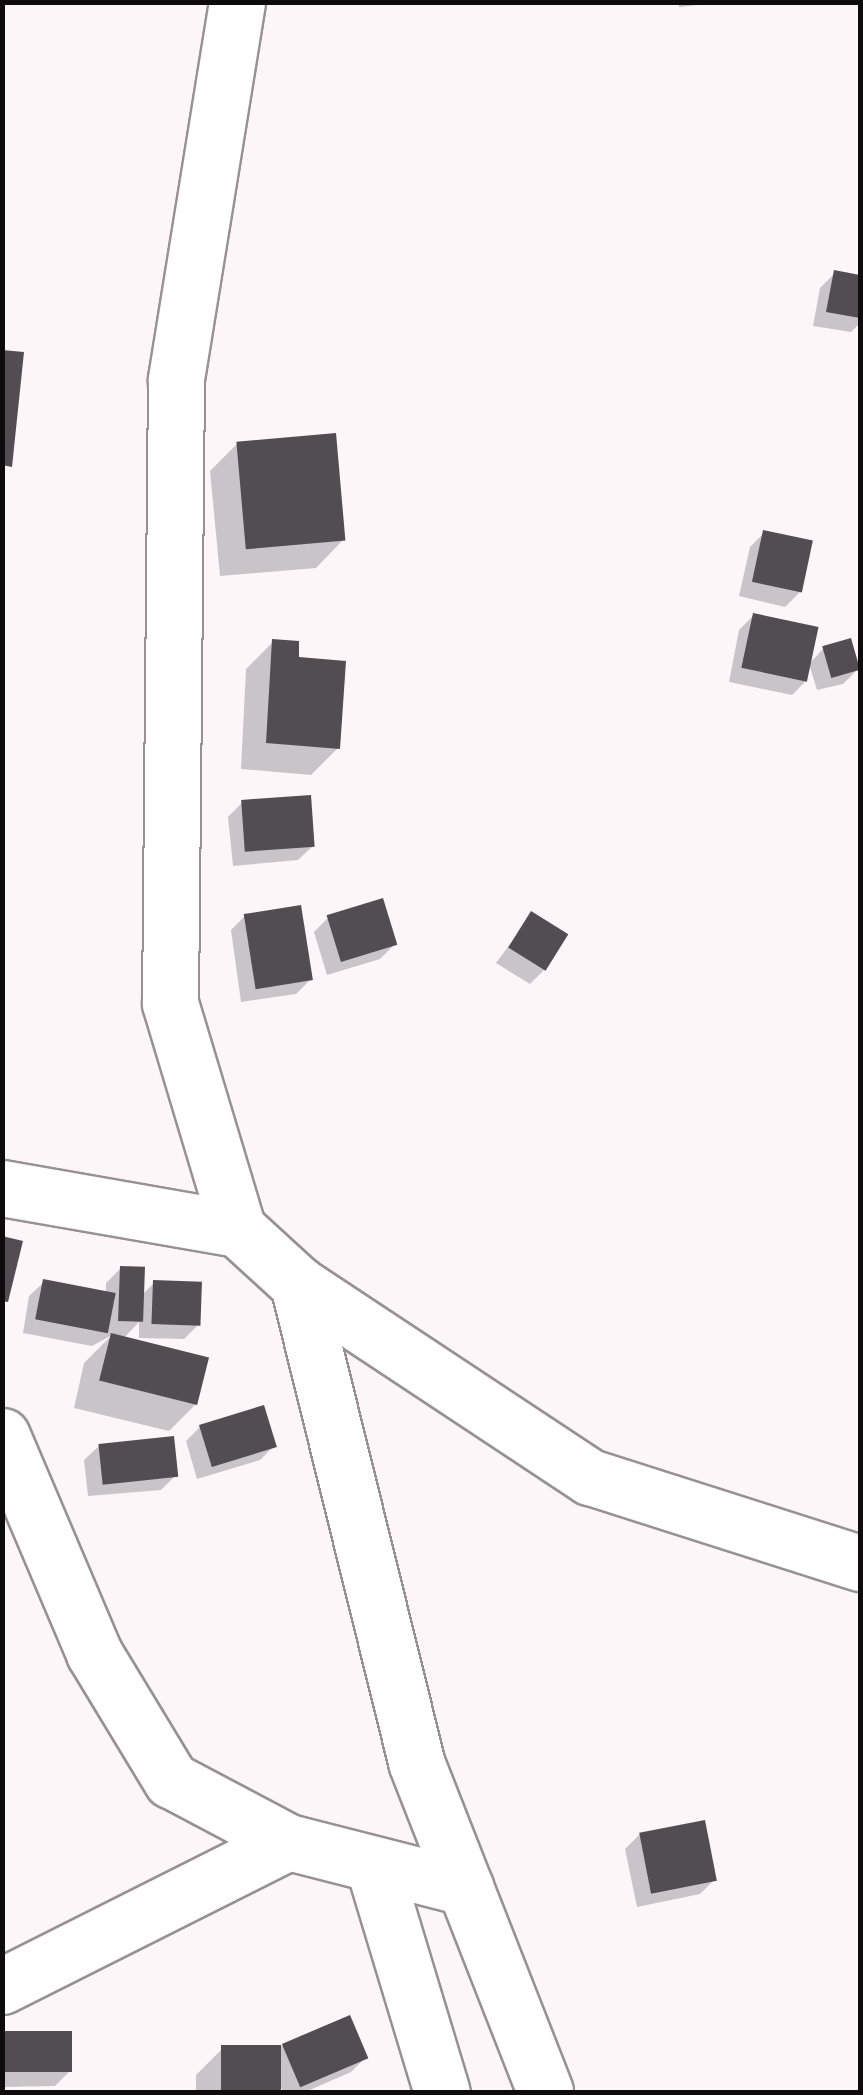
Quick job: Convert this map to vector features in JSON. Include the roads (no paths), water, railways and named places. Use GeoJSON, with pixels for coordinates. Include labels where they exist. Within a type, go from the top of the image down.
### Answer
{"type":"FeatureCollection","features":[{"type":"Feature","properties":{"kind":"street"},"geometry":{"type":"LineString","coordinates":[[237,2],[176,380],[170,1004],[238,1229],[298,1284],[590,1477],[860,1562]]}},
{"type":"Feature","properties":{"kind":"street"},"geometry":{"type":"LineString","coordinates":[[2,1188],[238,1229]]}},
{"type":"Feature","properties":{"kind":"street"},"geometry":{"type":"LineString","coordinates":[[298,1284],[416,1762],[545,2092]]}},
{"type":"Feature","properties":{"kind":"street"},"geometry":{"type":"LineString","coordinates":[[2,1436],[94,1653],[171,1780],[288,1842],[465,1887]]}},
{"type":"Feature","properties":{"kind":"street"},"geometry":{"type":"LineString","coordinates":[[2,1986],[288,1842]]}},
{"type":"Feature","properties":{"kind":"street"},"geometry":{"type":"LineString","coordinates":[[373,1864],[442,2092]]}}]}
